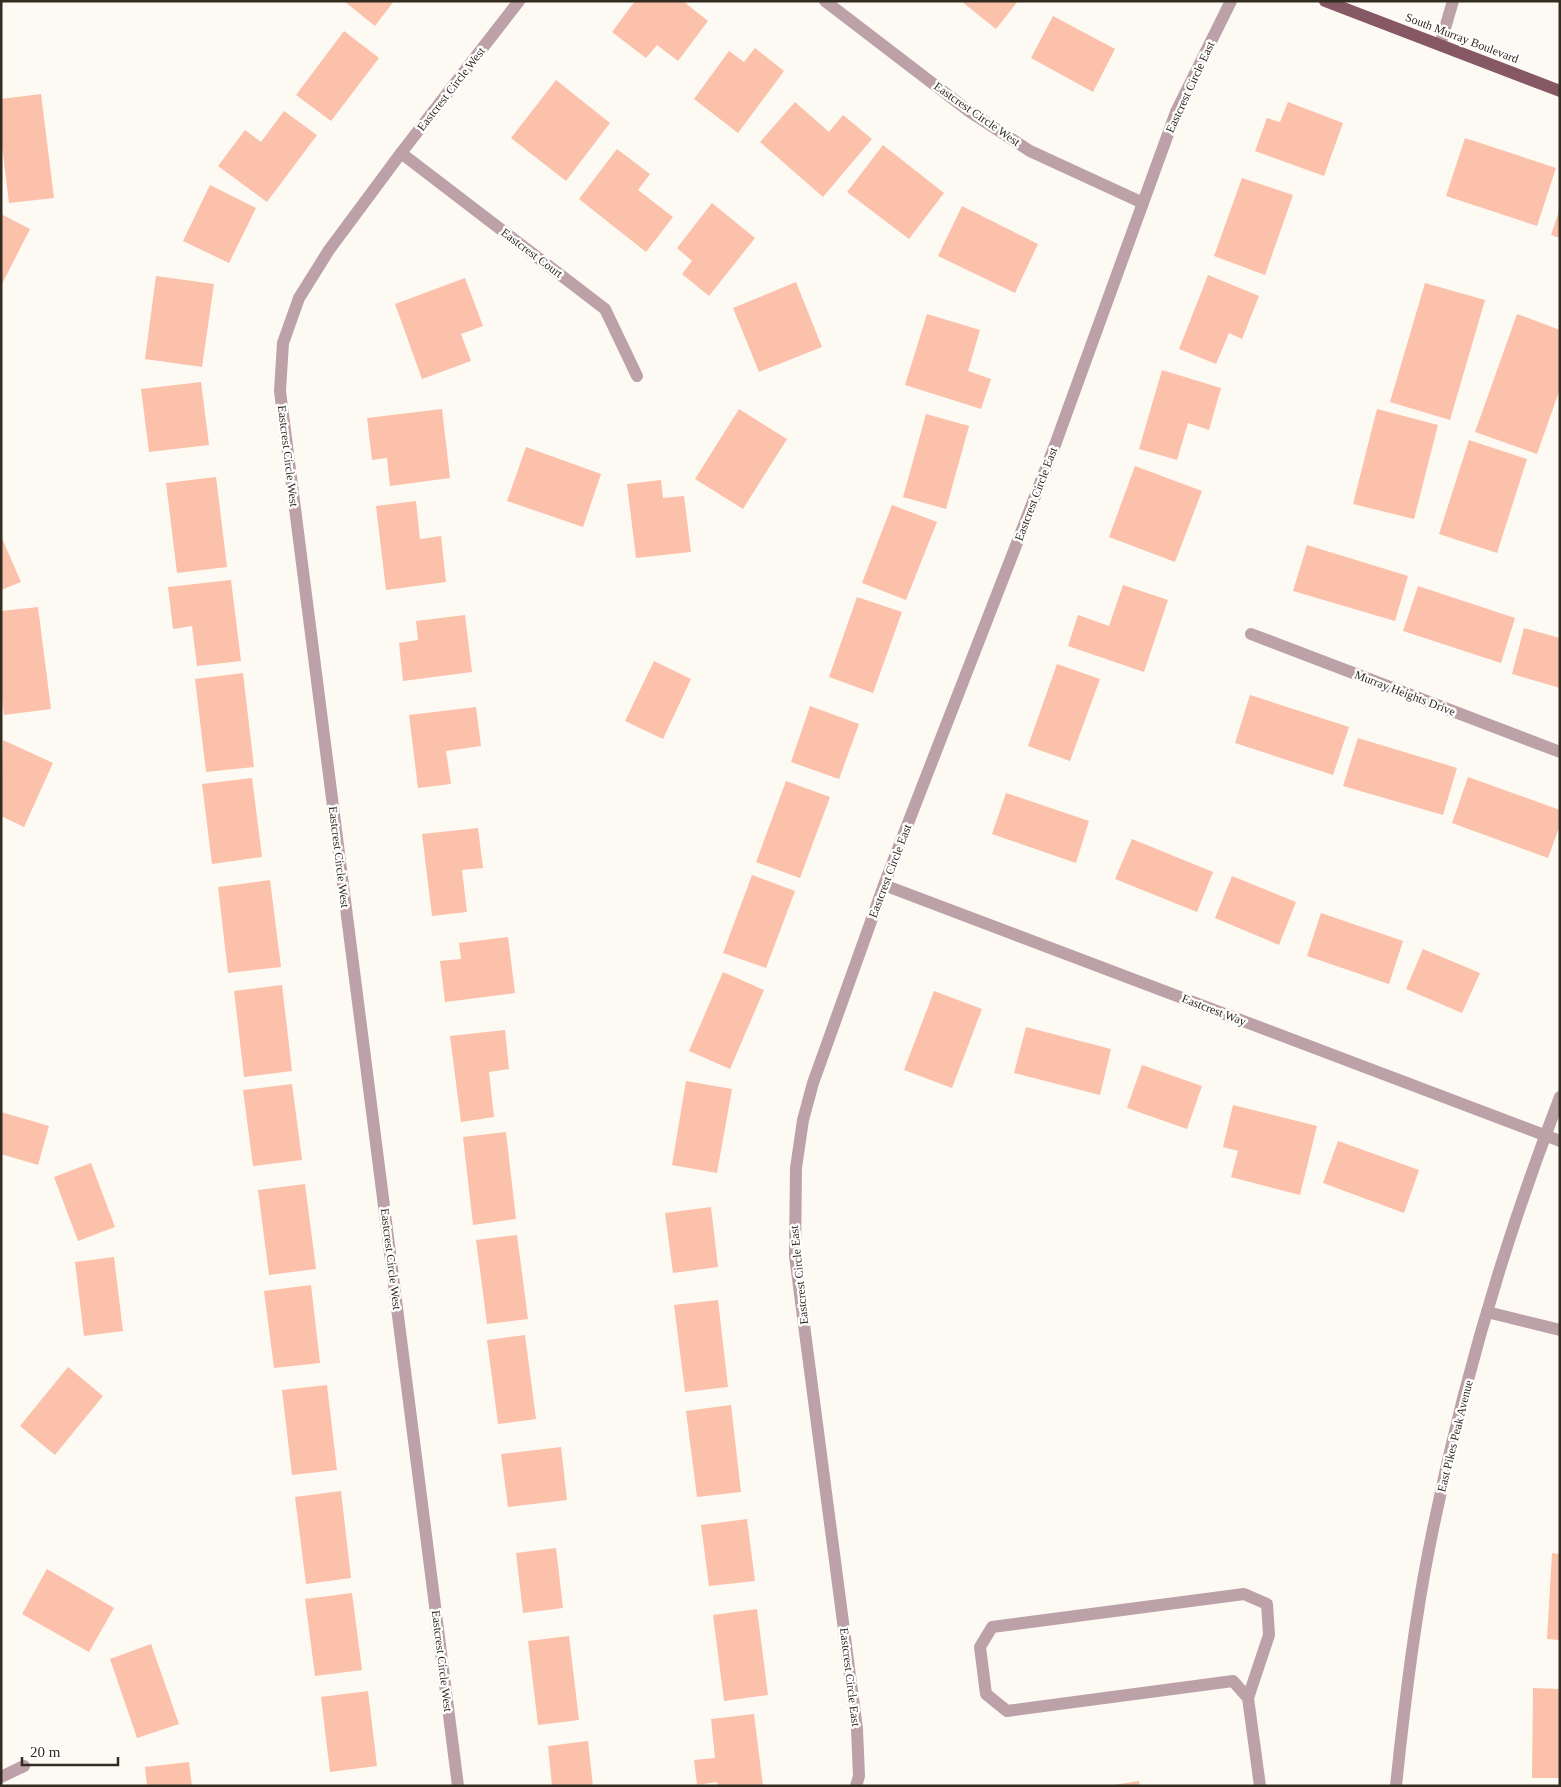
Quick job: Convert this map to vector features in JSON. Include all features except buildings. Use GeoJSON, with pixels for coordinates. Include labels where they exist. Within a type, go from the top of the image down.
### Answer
{"type":"FeatureCollection","features":[{"type":"Feature","properties":{"kind":"main road","name":"South Murray Boulevard"},"geometry":{"type":"LineString","coordinates":[[1326,1],[1560,91]]}},
{"type":"Feature","properties":{"kind":"street","name":"Eastcrest Circle West"},"geometry":{"type":"LineString","coordinates":[[458,1786],[280,391],[283,343],[299,298],[329,250],[401,153],[520,1]]}},
{"type":"Feature","properties":{"kind":"street","name":"Eastcrest Circle West"},"geometry":{"type":"LineString","coordinates":[[825,1],[985,122],[1030,151],[1143,203]]}},
{"type":"Feature","properties":{"kind":"street","name":"Eastcrest Circle East"},"geometry":{"type":"LineString","coordinates":[[856,1786],[860,1776],[857,1729],[794,1256],[796,1168],[803,1120],[813,1083],[884,884],[1055,445],[1176,112],[1230,1]]}},
{"type":"Feature","properties":{"kind":"street"},"geometry":{"type":"LineString","coordinates":[[1440,45],[1453,1]]}},
{"type":"Feature","properties":{"kind":"street","name":"Eastcrest Court"},"geometry":{"type":"LineString","coordinates":[[401,153],[605,309],[637,376]]}},
{"type":"Feature","properties":{"kind":"street","name":"Murray Heights Drive"},"geometry":{"type":"LineString","coordinates":[[1251,634],[1560,752]]}},
{"type":"Feature","properties":{"kind":"street","name":"Eastcrest Way"},"geometry":{"type":"LineString","coordinates":[[884,884],[1560,1141]]}},
{"type":"Feature","properties":{"kind":"street","name":"East Pikes Peak Avenue"},"geometry":{"type":"LineString","coordinates":[[1396,1786],[1406,1690],[1428,1554],[1451,1448],[1487,1312],[1544,1136],[1560,1097]]}},
{"type":"Feature","properties":{"kind":"street"},"geometry":{"type":"LineString","coordinates":[[1487,1312],[1560,1330]]}},
{"type":"Feature","properties":{"kind":"street"},"geometry":{"type":"LineString","coordinates":[[1248,1698],[1233,1681],[1008,1711],[986,1694],[980,1647],[992,1627],[1244,1594],[1267,1604],[1270,1635],[1248,1698],[1260,1786]]}},
{"type":"Feature","properties":{"kind":"street"},"geometry":{"type":"LineString","coordinates":[[1,1777],[24,1766]]}}]}
